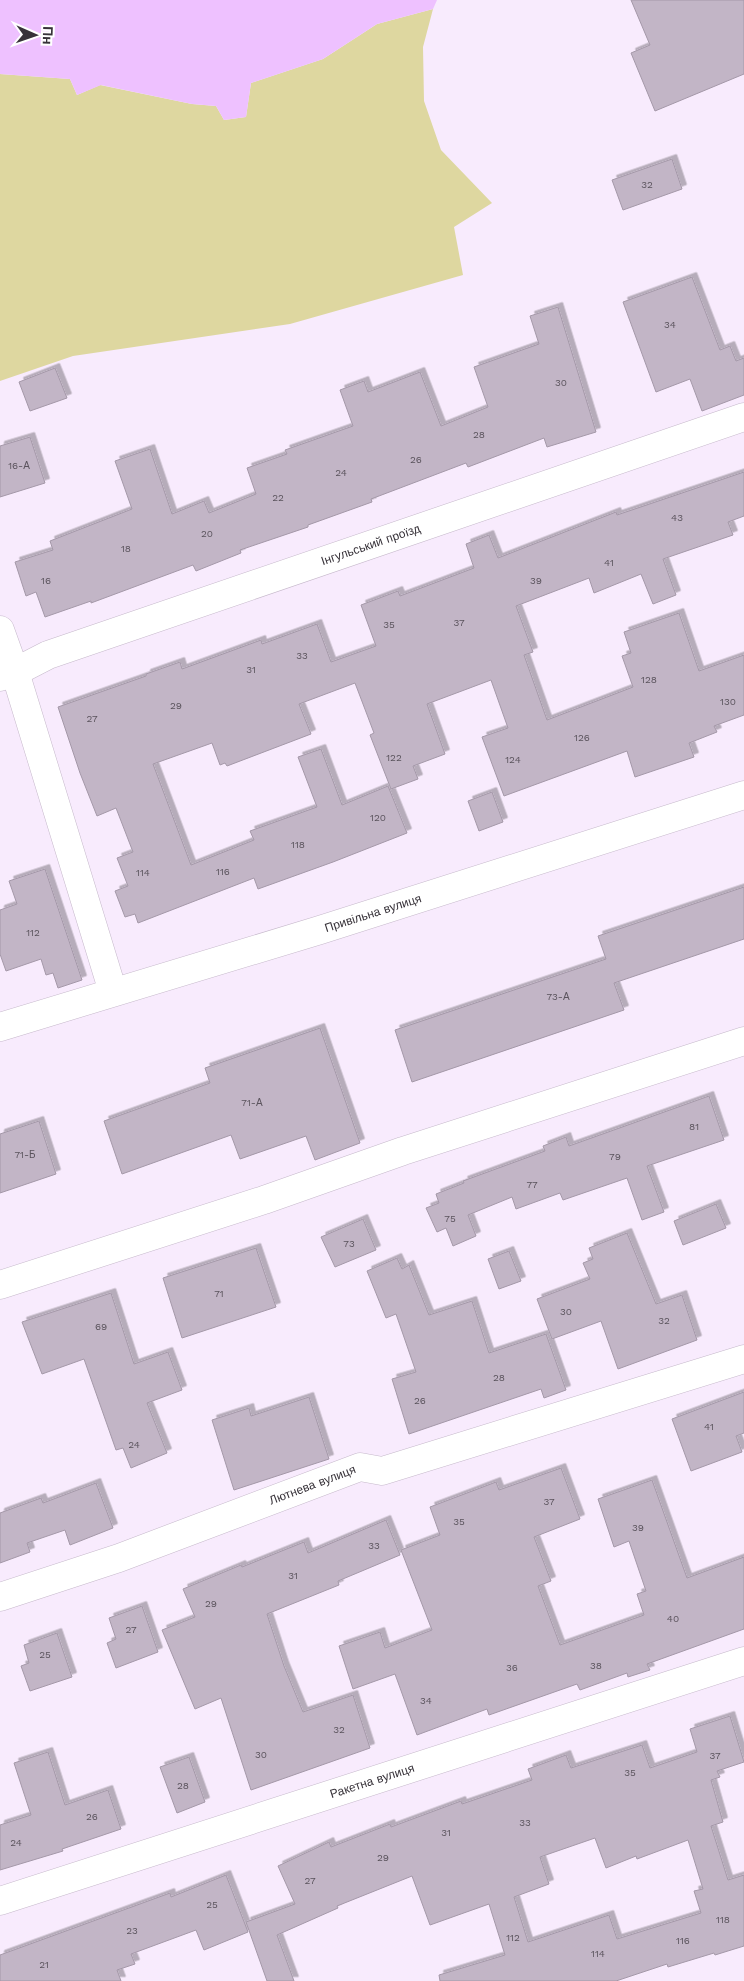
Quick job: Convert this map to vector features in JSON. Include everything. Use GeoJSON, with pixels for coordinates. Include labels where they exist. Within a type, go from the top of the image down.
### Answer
{"type":"FeatureCollection","features":[{"type":"Feature","properties":{"kind":"street","name":"Інгульський проїзд"},"geometry":{"type":"LineString","coordinates":[[7,674],[48,655],[744,417]]}},
{"type":"Feature","properties":{"kind":"street"},"geometry":{"type":"LineString","coordinates":[[0,630],[7,674],[113,992]]}},
{"type":"Feature","properties":{"kind":"street","name":"Привільна вулиця"},"geometry":{"type":"LineString","coordinates":[[0,1027],[320,930],[744,795]]}},
{"type":"Feature","properties":{"kind":"street"},"geometry":{"type":"LineString","coordinates":[[0,1285],[264,1200],[413,1148],[744,1041]]}},
{"type":"Feature","properties":{"kind":"street","name":"Лютнева вулиця"},"geometry":{"type":"LineString","coordinates":[[0,1597],[119,1558],[360,1467],[382,1471],[744,1358]]}},
{"type":"Feature","properties":{"kind":"street","name":"Ракетна вулиця"},"geometry":{"type":"LineString","coordinates":[[0,1901],[744,1661]]}},
{"type":"Feature","properties":{"kind":"shaded area"},"geometry":{"type":"Polygon","coordinates":[[[0,0],[437,0],[433,9],[377,24],[323,59],[251,83],[246,117],[224,120],[216,106],[192,104],[101,85],[77,95],[70,79],[0,74],[0,0]]]}},
{"type":"Feature","properties":{"kind":"shaded area"},"geometry":{"type":"Polygon","coordinates":[[[433,9],[423,47],[424,101],[441,150],[492,203],[454,227],[463,275],[290,324],[73,356],[0,381],[0,74],[70,79],[77,95],[100,85],[192,104],[216,106],[224,120],[246,117],[251,83],[323,59],[377,24],[433,9]]]}},
{"type":"Feature","properties":{"kind":"building"},"geometry":{"type":"Polygon","coordinates":[[[631,0],[744,0],[744,74],[655,111],[631,53],[650,45],[631,0]]]}},
{"type":"Feature","properties":{"kind":"building"},"geometry":{"type":"Polygon","coordinates":[[[672,159],[682,189],[623,210],[612,180],[672,159]]]}},
{"type":"Feature","properties":{"kind":"building"},"geometry":{"type":"Polygon","coordinates":[[[692,277],[720,350],[730,346],[736,361],[744,358],[744,395],[702,411],[690,379],[656,392],[623,302],[692,277]]]}},
{"type":"Feature","properties":{"kind":"building"},"geometry":{"type":"Polygon","coordinates":[[[558,307],[596,432],[547,447],[544,438],[468,467],[466,463],[371,499],[372,502],[308,525],[308,527],[240,550],[241,553],[196,571],[193,565],[91,603],[91,601],[45,617],[36,592],[26,596],[15,562],[53,550],[50,541],[132,509],[115,461],[150,449],[172,514],[204,501],[209,513],[256,494],[247,468],[287,454],[285,450],[353,426],[340,390],[364,381],[368,392],[420,372],[441,426],[488,407],[474,367],[539,344],[530,316],[558,307]]]}},
{"type":"Feature","properties":{"kind":"building"},"geometry":{"type":"Polygon","coordinates":[[[55,368],[67,398],[30,411],[19,382],[55,368]]]}},
{"type":"Feature","properties":{"kind":"building"},"geometry":{"type":"Polygon","coordinates":[[[30,437],[45,483],[0,497],[0,446],[30,437]]]}},
{"type":"Feature","properties":{"kind":"building"},"geometry":{"type":"Polygon","coordinates":[[[744,472],[744,516],[728,522],[733,535],[663,559],[676,595],[653,604],[641,574],[594,593],[589,578],[516,606],[533,652],[524,655],[547,720],[633,687],[622,656],[631,653],[624,632],[679,613],[699,671],[744,655],[744,715],[714,726],[717,732],[689,743],[694,757],[635,777],[627,751],[504,796],[482,737],[508,728],[491,680],[427,704],[445,754],[413,766],[418,779],[391,789],[370,735],[374,733],[355,683],[299,704],[311,734],[227,766],[225,763],[220,765],[212,743],[153,764],[191,865],[254,840],[250,831],[317,807],[298,757],[321,749],[342,805],[388,786],[407,833],[258,889],[254,878],[138,923],[135,914],[125,917],[115,891],[128,886],[117,858],[133,852],[116,808],[97,816],[80,773],[58,707],[180,662],[182,669],[261,640],[262,644],[317,624],[331,662],[376,646],[361,605],[398,591],[400,596],[474,568],[466,544],[489,535],[498,558],[616,512],[617,515],[744,472]]]}},
{"type":"Feature","properties":{"kind":"building"},"geometry":{"type":"Polygon","coordinates":[[[492,792],[503,822],[479,831],[468,801],[492,792]]]}},
{"type":"Feature","properties":{"kind":"building"},"geometry":{"type":"Polygon","coordinates":[[[45,869],[82,980],[58,988],[53,973],[46,975],[41,959],[6,971],[0,954],[0,910],[17,904],[9,881],[45,869]]]}},
{"type":"Feature","properties":{"kind":"building"},"geometry":{"type":"Polygon","coordinates":[[[744,887],[744,939],[614,983],[624,1010],[412,1082],[395,1030],[606,959],[598,936],[744,887]]]}},
{"type":"Feature","properties":{"kind":"building"},"geometry":{"type":"Polygon","coordinates":[[[320,1028],[360,1143],[315,1160],[306,1136],[240,1159],[231,1135],[122,1174],[104,1121],[210,1083],[205,1068],[320,1028]]]}},
{"type":"Feature","properties":{"kind":"building"},"geometry":{"type":"Polygon","coordinates":[[[709,1096],[724,1140],[647,1166],[664,1212],[642,1220],[627,1178],[563,1200],[560,1193],[516,1209],[512,1197],[468,1215],[476,1236],[453,1246],[446,1228],[437,1232],[426,1208],[439,1203],[436,1194],[464,1183],[463,1181],[545,1151],[543,1146],[566,1137],[569,1146],[709,1096]]]}},
{"type":"Feature","properties":{"kind":"building"},"geometry":{"type":"Polygon","coordinates":[[[39,1121],[56,1174],[0,1193],[0,1134],[39,1121]]]}},
{"type":"Feature","properties":{"kind":"building"},"geometry":{"type":"Polygon","coordinates":[[[716,1204],[726,1228],[683,1245],[674,1221],[716,1204]]]}},
{"type":"Feature","properties":{"kind":"building"},"geometry":{"type":"Polygon","coordinates":[[[363,1219],[376,1250],[335,1267],[321,1237],[363,1219]]]}},
{"type":"Feature","properties":{"kind":"building"},"geometry":{"type":"Polygon","coordinates":[[[627,1233],[656,1304],[682,1295],[697,1340],[618,1369],[601,1321],[552,1339],[537,1299],[590,1279],[583,1263],[593,1259],[589,1248],[627,1233]]]}},
{"type":"Feature","properties":{"kind":"building"},"geometry":{"type":"Polygon","coordinates":[[[256,1248],[276,1307],[182,1338],[163,1278],[256,1248]]]}},
{"type":"Feature","properties":{"kind":"building"},"geometry":{"type":"Polygon","coordinates":[[[509,1251],[521,1281],[499,1289],[488,1259],[509,1251]]]}},
{"type":"Feature","properties":{"kind":"building"},"geometry":{"type":"Polygon","coordinates":[[[397,1258],[402,1269],[409,1265],[429,1315],[472,1301],[489,1353],[546,1334],[566,1390],[544,1398],[541,1389],[409,1434],[392,1379],[416,1372],[396,1314],[386,1318],[367,1271],[397,1258]]]}},
{"type":"Feature","properties":{"kind":"building"},"geometry":{"type":"Polygon","coordinates":[[[111,1293],[134,1364],[168,1352],[182,1390],[147,1403],[167,1453],[131,1468],[123,1448],[116,1450],[84,1359],[42,1374],[22,1322],[111,1293]]]}},
{"type":"Feature","properties":{"kind":"building"},"geometry":{"type":"Polygon","coordinates":[[[744,1392],[744,1433],[736,1436],[742,1452],[691,1471],[672,1419],[744,1392]]]}},
{"type":"Feature","properties":{"kind":"building"},"geometry":{"type":"Polygon","coordinates":[[[309,1397],[329,1459],[234,1490],[212,1420],[249,1408],[251,1416],[309,1397]]]}},
{"type":"Feature","properties":{"kind":"building"},"geometry":{"type":"Polygon","coordinates":[[[561,1468],[580,1519],[534,1537],[551,1581],[538,1586],[560,1645],[644,1615],[637,1594],[646,1591],[629,1541],[614,1547],[598,1499],[652,1480],[687,1578],[744,1557],[744,1629],[647,1664],[650,1670],[628,1677],[627,1673],[580,1690],[577,1684],[489,1715],[487,1709],[417,1735],[395,1674],[353,1689],[339,1646],[380,1632],[385,1648],[432,1630],[401,1550],[440,1535],[430,1507],[496,1482],[499,1490],[561,1468]]]}},
{"type":"Feature","properties":{"kind":"building"},"geometry":{"type":"Polygon","coordinates":[[[96,1483],[113,1528],[70,1545],[65,1530],[27,1543],[30,1552],[0,1563],[0,1513],[41,1498],[43,1503],[96,1483]]]}},
{"type":"Feature","properties":{"kind":"building"},"geometry":{"type":"Polygon","coordinates":[[[386,1520],[400,1555],[338,1581],[339,1585],[267,1614],[284,1666],[303,1712],[353,1695],[370,1748],[251,1790],[221,1698],[195,1709],[162,1630],[195,1617],[183,1589],[304,1542],[308,1553],[386,1520]]]}},
{"type":"Feature","properties":{"kind":"building"},"geometry":{"type":"Polygon","coordinates":[[[142,1606],[158,1652],[116,1668],[107,1643],[116,1639],[109,1618],[142,1606]]]}},
{"type":"Feature","properties":{"kind":"building"},"geometry":{"type":"Polygon","coordinates":[[[57,1633],[72,1677],[30,1691],[21,1666],[29,1663],[24,1645],[57,1633]]]}},
{"type":"Feature","properties":{"kind":"building"},"geometry":{"type":"Polygon","coordinates":[[[730,1716],[744,1762],[717,1771],[720,1777],[711,1780],[723,1822],[711,1826],[728,1880],[744,1875],[744,1946],[668,1967],[667,1964],[616,1981],[440,1981],[439,1975],[505,1955],[489,1904],[430,1925],[412,1876],[337,1906],[338,1908],[277,1935],[294,1981],[267,1981],[246,1922],[295,1904],[278,1866],[329,1842],[331,1847],[390,1824],[391,1827],[461,1801],[462,1804],[532,1780],[528,1769],[566,1755],[571,1768],[642,1745],[650,1768],[697,1752],[690,1729],[730,1716]],[[595,1838],[540,1857],[549,1884],[514,1897],[528,1942],[609,1915],[617,1939],[701,1913],[694,1891],[703,1889],[688,1840],[637,1859],[636,1856],[606,1868],[595,1838]]]}},
{"type":"Feature","properties":{"kind":"building"},"geometry":{"type":"Polygon","coordinates":[[[48,1752],[65,1805],[108,1790],[121,1829],[62,1849],[63,1851],[0,1870],[0,1825],[31,1815],[14,1763],[48,1752]]]}},
{"type":"Feature","properties":{"kind":"building"},"geometry":{"type":"Polygon","coordinates":[[[189,1757],[205,1802],[177,1813],[160,1767],[189,1757]]]}},
{"type":"Feature","properties":{"kind":"building"},"geometry":{"type":"Polygon","coordinates":[[[226,1875],[248,1932],[204,1950],[196,1930],[131,1954],[135,1964],[117,1970],[121,1981],[0,1981],[0,1955],[170,1893],[171,1897],[226,1875]]]}}]}
